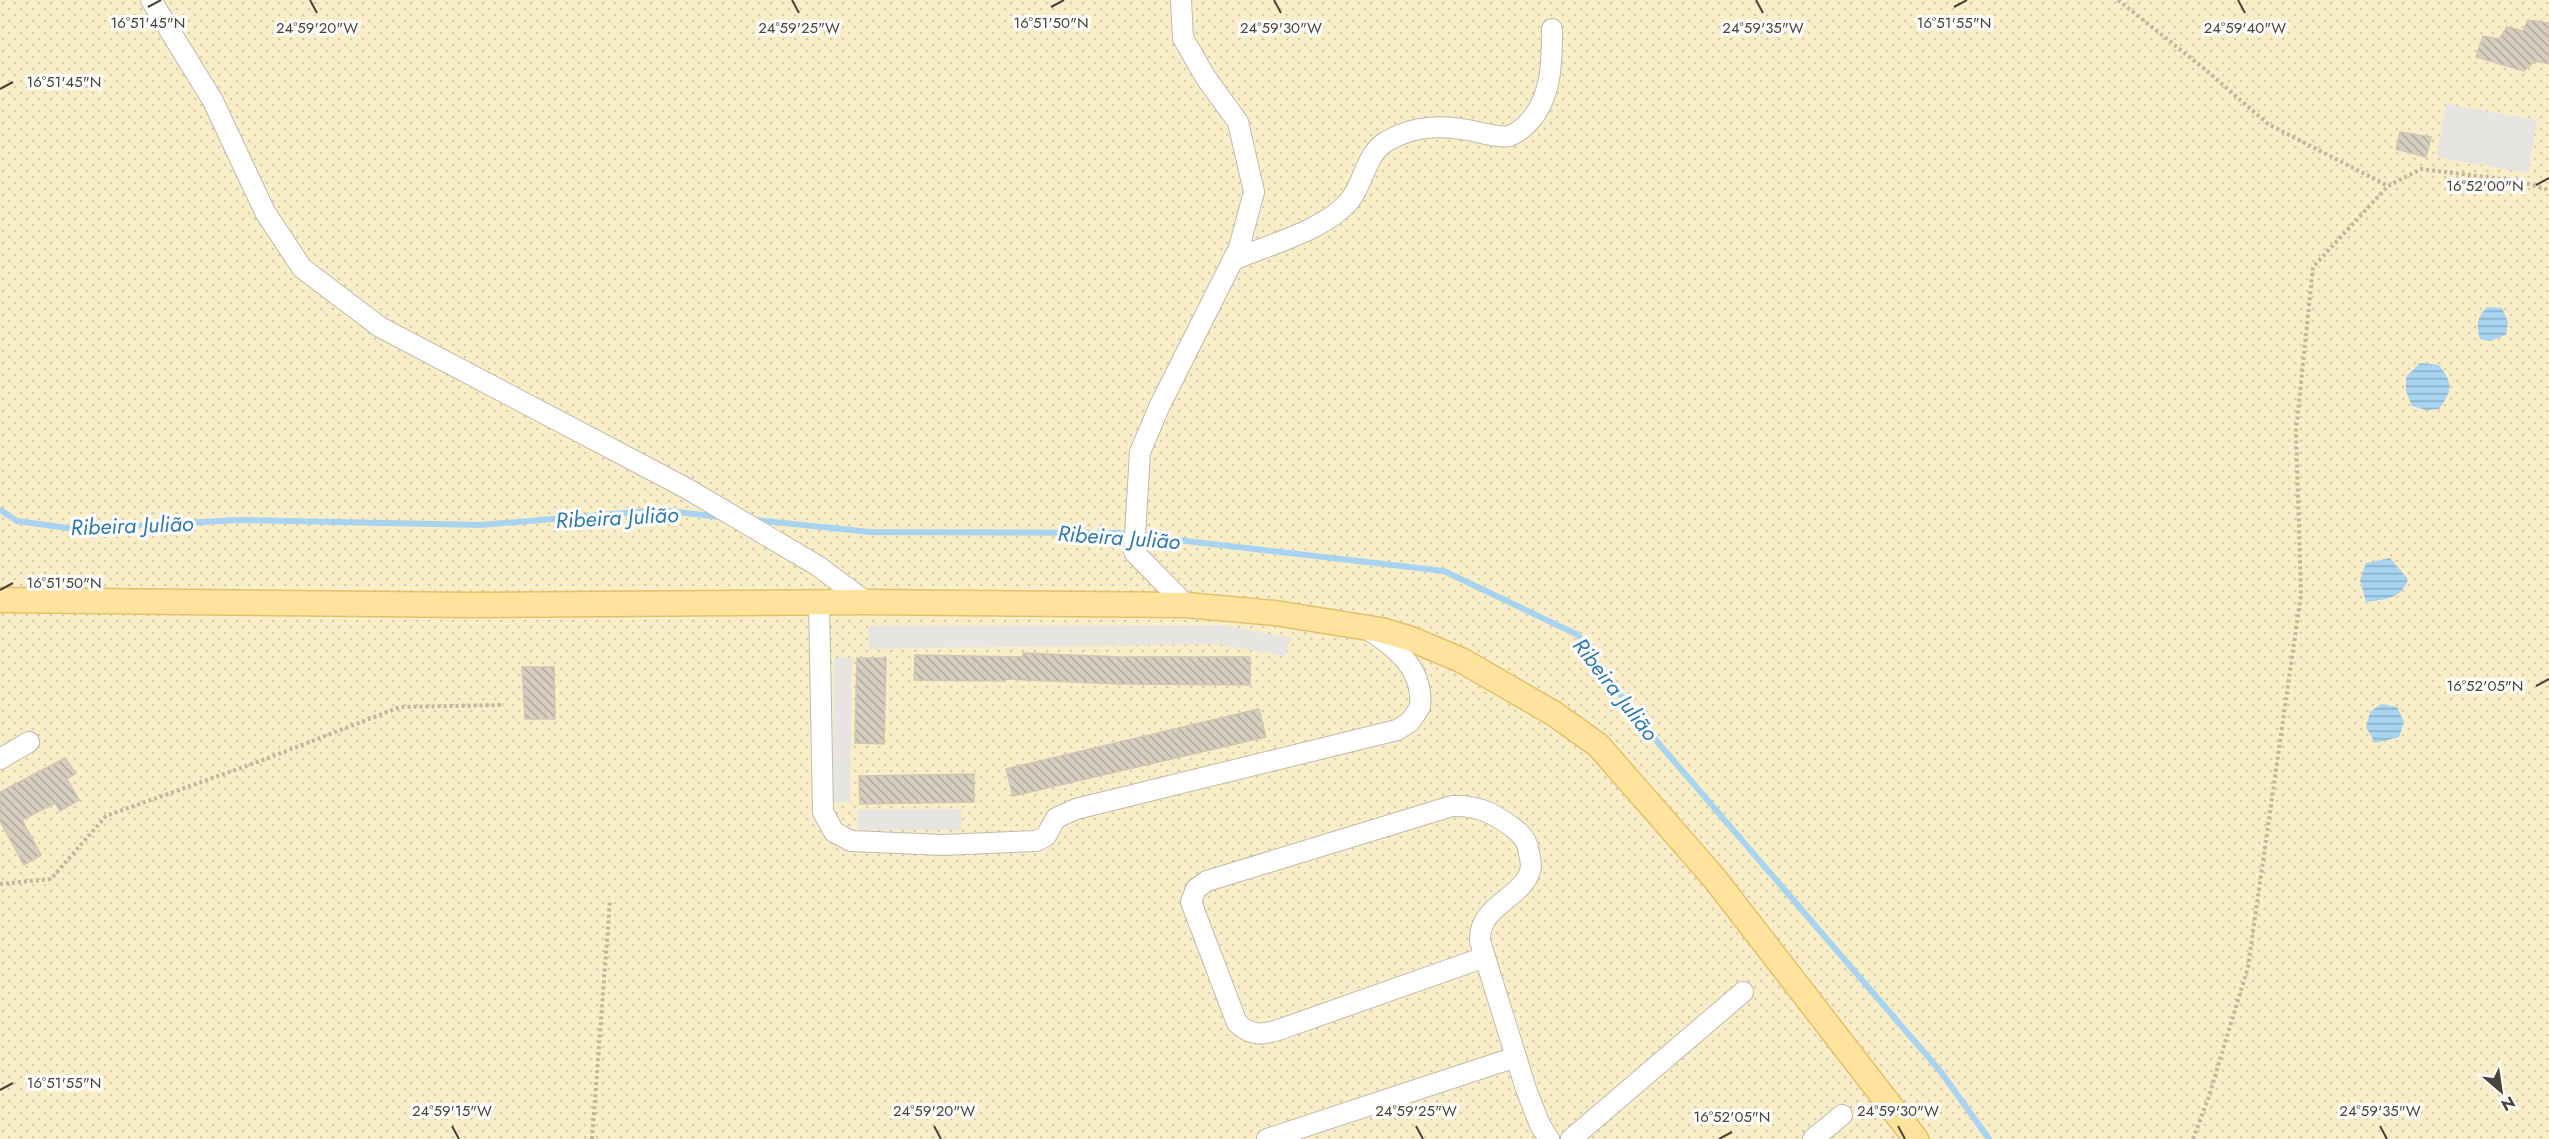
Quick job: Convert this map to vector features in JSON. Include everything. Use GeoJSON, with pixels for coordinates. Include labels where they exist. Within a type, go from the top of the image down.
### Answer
{"type":"FeatureCollection","features":[{"type":"Feature","properties":{"kind":"main road"},"geometry":{"type":"LineString","coordinates":[[0,600],[472,605],[866,602],[1186,605],[1275,613],[1363,626],[1412,639],[1461,660],[1553,713],[1598,745],[1715,879],[1916,1139]]}},
{"type":"Feature","properties":{"kind":"street"},"geometry":{"type":"LineString","coordinates":[[152,0],[213,101],[265,212],[302,268],[380,327],[686,488],[818,566],[866,602]]}},
{"type":"Feature","properties":{"kind":"street"},"geometry":{"type":"LineString","coordinates":[[1181,0],[1183,38],[1206,78],[1238,122],[1254,192],[1239,248],[1160,405],[1140,452],[1134,552],[1186,605]]}},
{"type":"Feature","properties":{"kind":"street"},"geometry":{"type":"LineString","coordinates":[[1233,260],[1310,228],[1337,213],[1351,199],[1376,148],[1388,140],[1422,128],[1444,125],[1510,136],[1523,128],[1535,115],[1546,95],[1552,60],[1552,29]]}},
{"type":"Feature","properties":{"kind":"street"},"geometry":{"type":"LineString","coordinates":[[0,586],[33,599]]}},
{"type":"Feature","properties":{"kind":"street"},"geometry":{"type":"LineString","coordinates":[[819,603],[823,812],[834,832],[851,842],[903,845],[1011,843],[1036,840],[1046,836],[1056,818],[1076,809],[1397,730],[1410,722],[1420,707],[1417,678],[1410,665],[1387,642],[1363,626]]}},
{"type":"Feature","properties":{"kind":"street"},"geometry":{"type":"LineString","coordinates":[[0,759],[29,742]]}},
{"type":"Feature","properties":{"kind":"street"},"geometry":{"type":"LineString","coordinates":[[1485,957],[1262,1035],[1247,1032],[1237,1023],[1191,902],[1196,889],[1207,881],[1452,806],[1472,806],[1504,821],[1520,833],[1528,846],[1531,867],[1523,882],[1488,915],[1479,930],[1516,1057],[1537,1116],[1549,1139]]}},
{"type":"Feature","properties":{"kind":"street"},"geometry":{"type":"LineString","coordinates":[[1570,1139],[1743,992]]}},
{"type":"Feature","properties":{"kind":"street"},"geometry":{"type":"LineString","coordinates":[[1267,1139],[1288,1136],[1516,1057]]}},
{"type":"Feature","properties":{"kind":"street"},"geometry":{"type":"LineString","coordinates":[[1813,1139],[1842,1115]]}},
{"type":"Feature","properties":{"kind":"path"},"geometry":{"type":"LineString","coordinates":[[2118,0],[2207,71],[2268,124],[2388,186]]}},
{"type":"Feature","properties":{"kind":"path"},"geometry":{"type":"LineString","coordinates":[[2193,1139],[2208,1099],[2248,967],[2301,594],[2296,431],[2313,267],[2388,186],[2421,169],[2519,181],[2549,190]]}},
{"type":"Feature","properties":{"kind":"path"},"geometry":{"type":"LineString","coordinates":[[0,884],[51,879],[106,816],[263,760],[400,707],[504,705]]}},
{"type":"Feature","properties":{"kind":"path"},"geometry":{"type":"LineString","coordinates":[[592,1139],[610,901]]}},
{"type":"Feature","properties":{"kind":"sand"},"geometry":{"type":"Polygon","coordinates":[[[0,0],[2549,0],[2549,1139],[0,1139],[0,0]]]}},
{"type":"Feature","properties":{"kind":"shaded area"},"geometry":{"type":"Polygon","coordinates":[[[2446,104],[2537,120],[2528,173],[2437,157],[2446,104]]]}},
{"type":"Feature","properties":{"kind":"shaded area"},"geometry":{"type":"Polygon","coordinates":[[[1220,625],[1291,638],[1285,656],[1216,644],[869,649],[868,626],[1220,625]]]}},
{"type":"Feature","properties":{"kind":"shaded area"},"geometry":{"type":"Polygon","coordinates":[[[834,658],[852,658],[850,802],[833,802],[834,658]]]}},
{"type":"Feature","properties":{"kind":"shaded area"},"geometry":{"type":"Polygon","coordinates":[[[961,809],[961,830],[857,830],[857,810],[961,809]]]}},
{"type":"Feature","properties":{"kind":"water"},"geometry":{"type":"Polygon","coordinates":[[[2487,307],[2502,308],[2508,322],[2506,335],[2490,341],[2480,339],[2478,330],[2479,318],[2487,307]]]}},
{"type":"Feature","properties":{"kind":"water"},"geometry":{"type":"Polygon","coordinates":[[[2420,363],[2439,365],[2447,377],[2449,391],[2439,409],[2426,410],[2412,406],[2406,391],[2406,377],[2420,363]]]}},
{"type":"Feature","properties":{"kind":"water"},"geometry":{"type":"Polygon","coordinates":[[[2390,558],[2408,579],[2405,586],[2397,595],[2366,602],[2360,580],[2366,563],[2390,558]]]}},
{"type":"Feature","properties":{"kind":"water"},"geometry":{"type":"Polygon","coordinates":[[[2381,704],[2397,707],[2404,722],[2399,737],[2375,743],[2366,727],[2370,712],[2381,704]]]}},
{"type":"Feature","properties":{"kind":"building"},"geometry":{"type":"Polygon","coordinates":[[[2528,20],[2549,23],[2549,64],[2535,61],[2524,71],[2476,57],[2483,36],[2499,39],[2507,27],[2523,31],[2528,20]]]}},
{"type":"Feature","properties":{"kind":"building"},"geometry":{"type":"Polygon","coordinates":[[[2400,132],[2431,137],[2426,157],[2396,149],[2400,132]]]}},
{"type":"Feature","properties":{"kind":"building"},"geometry":{"type":"Polygon","coordinates":[[[1023,653],[1120,657],[1250,657],[1250,685],[1120,684],[1005,679],[1005,681],[914,680],[915,655],[1023,657],[1023,653]]]}},
{"type":"Feature","properties":{"kind":"building"},"geometry":{"type":"Polygon","coordinates":[[[857,658],[886,658],[884,744],[855,743],[857,658]]]}},
{"type":"Feature","properties":{"kind":"building"},"geometry":{"type":"Polygon","coordinates":[[[522,667],[554,667],[555,719],[525,719],[522,667]]]}},
{"type":"Feature","properties":{"kind":"building"},"geometry":{"type":"Polygon","coordinates":[[[1259,709],[1266,737],[1013,796],[1006,769],[1259,709]]]}},
{"type":"Feature","properties":{"kind":"building"},"geometry":{"type":"Polygon","coordinates":[[[65,758],[76,773],[67,779],[79,800],[60,811],[55,803],[22,820],[41,855],[24,865],[0,821],[0,792],[65,758]]]}},
{"type":"Feature","properties":{"kind":"building"},"geometry":{"type":"Polygon","coordinates":[[[974,774],[974,802],[860,804],[859,776],[974,774]]]}},
{"type":"Feature","properties":{"kind":"waterway","name":"Ribeira Julião"},"geometry":{"type":"LineString","coordinates":[[0,510],[17,521],[75,529],[239,520],[480,525],[660,510],[720,517]]}},
{"type":"Feature","properties":{"kind":"waterway","name":"Ribeira Julião"},"geometry":{"type":"LineString","coordinates":[[754,520],[870,532],[1117,533],[1444,571],[1578,635],[1637,718],[1941,1072],[1989,1139]]}}]}
